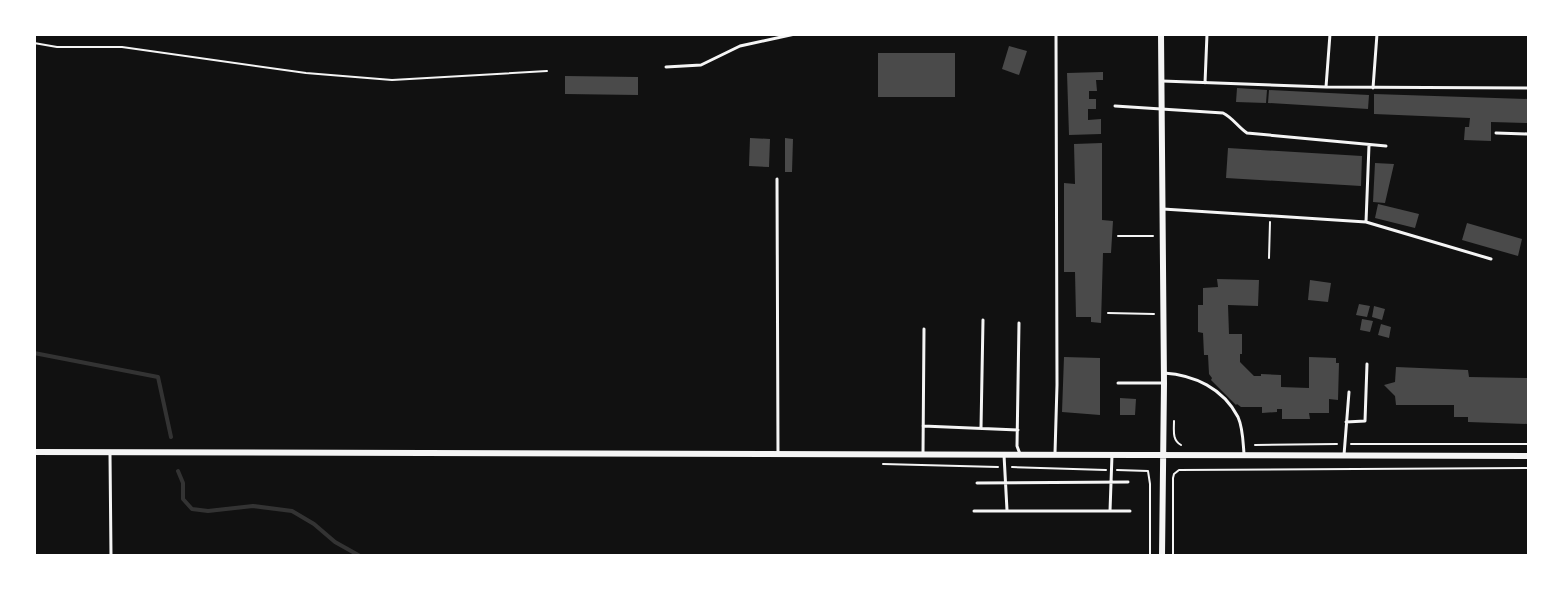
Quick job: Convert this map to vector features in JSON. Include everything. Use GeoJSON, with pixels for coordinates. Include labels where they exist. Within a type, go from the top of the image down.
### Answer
{"type":"FeatureCollection","features":[{"type":"Feature","properties":{"kind":"street"},"geometry":{"type":"LineString","coordinates":[[1161,35],[1164,373],[1162,555]]}},
{"type":"Feature","properties":{"kind":"street"},"geometry":{"type":"LineString","coordinates":[[34,452],[1528,456]]}},
{"type":"Feature","properties":{"kind":"lane"},"geometry":{"type":"LineString","coordinates":[[666,67],[701,65],[740,46],[795,34]]}},
{"type":"Feature","properties":{"kind":"lane"},"geometry":{"type":"LineString","coordinates":[[985,34],[1148,34]]}},
{"type":"Feature","properties":{"kind":"lane"},"geometry":{"type":"LineString","coordinates":[[1153,34],[1161,35]]}},
{"type":"Feature","properties":{"kind":"lane"},"geometry":{"type":"LineString","coordinates":[[1205,83],[1207,34]]}},
{"type":"Feature","properties":{"kind":"lane"},"geometry":{"type":"LineString","coordinates":[[1326,87],[1330,34]]}},
{"type":"Feature","properties":{"kind":"lane"},"geometry":{"type":"LineString","coordinates":[[1373,88],[1377,34]]}},
{"type":"Feature","properties":{"kind":"lane"},"geometry":{"type":"LineString","coordinates":[[1055,453],[1057,385],[1056,35]]}},
{"type":"Feature","properties":{"kind":"lane"},"geometry":{"type":"LineString","coordinates":[[1162,81],[1373,88],[1528,88]]}},
{"type":"Feature","properties":{"kind":"lane"},"geometry":{"type":"LineString","coordinates":[[1115,106],[1223,113],[1247,133],[1386,146]]}},
{"type":"Feature","properties":{"kind":"lane"},"geometry":{"type":"LineString","coordinates":[[1496,133],[1528,134]]}},
{"type":"Feature","properties":{"kind":"lane"},"geometry":{"type":"LineString","coordinates":[[1365,222],[1369,145]]}},
{"type":"Feature","properties":{"kind":"lane"},"geometry":{"type":"LineString","coordinates":[[777,179],[778,455]]}},
{"type":"Feature","properties":{"kind":"lane"},"geometry":{"type":"LineString","coordinates":[[1163,209],[1365,222],[1491,259]]}},
{"type":"Feature","properties":{"kind":"lane"},"geometry":{"type":"LineString","coordinates":[[981,428],[983,320]]}},
{"type":"Feature","properties":{"kind":"lane"},"geometry":{"type":"LineString","coordinates":[[1019,323],[1017,446],[1020,454]]}},
{"type":"Feature","properties":{"kind":"lane"},"geometry":{"type":"LineString","coordinates":[[923,455],[924,329]]}},
{"type":"Feature","properties":{"kind":"lane"},"geometry":{"type":"LineString","coordinates":[[1346,422],[1365,421],[1367,364]]}},
{"type":"Feature","properties":{"kind":"lane"},"geometry":{"type":"LineString","coordinates":[[1164,373],[1191,376],[1204,382],[1215,391],[1238,417],[1242,430],[1244,454]]}},
{"type":"Feature","properties":{"kind":"lane"},"geometry":{"type":"LineString","coordinates":[[1118,382],[1164,383]]}},
{"type":"Feature","properties":{"kind":"lane"},"geometry":{"type":"LineString","coordinates":[[1344,455],[1349,392]]}},
{"type":"Feature","properties":{"kind":"lane"},"geometry":{"type":"LineString","coordinates":[[924,426],[1018,429]]}},
{"type":"Feature","properties":{"kind":"lane"},"geometry":{"type":"LineString","coordinates":[[110,454],[111,555]]}},
{"type":"Feature","properties":{"kind":"lane"},"geometry":{"type":"LineString","coordinates":[[1110,511],[1112,454]]}},
{"type":"Feature","properties":{"kind":"lane"},"geometry":{"type":"LineString","coordinates":[[1004,455],[1007,511]]}},
{"type":"Feature","properties":{"kind":"lane"},"geometry":{"type":"LineString","coordinates":[[976,483],[1128,482]]}},
{"type":"Feature","properties":{"kind":"lane"},"geometry":{"type":"LineString","coordinates":[[974,511],[1130,511]]}},
{"type":"Feature","properties":{"kind":"path"},"geometry":{"type":"LineString","coordinates":[[34,43],[57,47],[122,47],[306,73],[392,80],[548,71]]}},
{"type":"Feature","properties":{"kind":"path"},"geometry":{"type":"LineString","coordinates":[[1269,258],[1270,216]]}},
{"type":"Feature","properties":{"kind":"path"},"geometry":{"type":"LineString","coordinates":[[1118,236],[1154,236]]}},
{"type":"Feature","properties":{"kind":"path"},"geometry":{"type":"LineString","coordinates":[[1108,313],[1154,314]]}},
{"type":"Feature","properties":{"kind":"path"},"geometry":{"type":"LineString","coordinates":[[1174,421],[1176,442],[1185,446]]}},
{"type":"Feature","properties":{"kind":"path"},"geometry":{"type":"LineString","coordinates":[[1244,445],[1528,444]]}},
{"type":"Feature","properties":{"kind":"path"},"geometry":{"type":"LineString","coordinates":[[874,464],[1148,471],[1150,555]]}},
{"type":"Feature","properties":{"kind":"path"},"geometry":{"type":"LineString","coordinates":[[1173,555],[1173,478],[1179,470],[1528,468]]}},
{"type":"Feature","properties":{"kind":"building"},"geometry":{"type":"Polygon","coordinates":[[[1009,46],[1027,51],[1019,75],[1002,69],[1009,46]]]}},
{"type":"Feature","properties":{"kind":"building"},"geometry":{"type":"Polygon","coordinates":[[[878,53],[955,53],[955,97],[878,97],[878,53]]]}},
{"type":"Feature","properties":{"kind":"building"},"geometry":{"type":"Polygon","coordinates":[[[1103,72],[1103,80],[1096,80],[1097,91],[1089,91],[1089,99],[1096,99],[1096,109],[1088,109],[1088,120],[1101,119],[1101,134],[1069,135],[1067,73],[1103,72]]]}},
{"type":"Feature","properties":{"kind":"building"},"geometry":{"type":"Polygon","coordinates":[[[565,76],[638,77],[638,95],[565,94],[565,76]]]}},
{"type":"Feature","properties":{"kind":"building"},"geometry":{"type":"Polygon","coordinates":[[[1237,88],[1267,90],[1266,103],[1236,102],[1237,88]]]}},
{"type":"Feature","properties":{"kind":"building"},"geometry":{"type":"Polygon","coordinates":[[[1269,90],[1369,95],[1368,109],[1268,103],[1269,90]]]}},
{"type":"Feature","properties":{"kind":"building"},"geometry":{"type":"Polygon","coordinates":[[[1374,94],[1528,99],[1528,123],[1491,122],[1491,141],[1464,140],[1465,127],[1469,127],[1470,118],[1374,114],[1374,94]]]}},
{"type":"Feature","properties":{"kind":"building"},"geometry":{"type":"Polygon","coordinates":[[[750,138],[770,139],[769,167],[749,166],[750,138]]]}},
{"type":"Feature","properties":{"kind":"building"},"geometry":{"type":"Polygon","coordinates":[[[785,138],[793,139],[792,172],[785,172],[785,138]]]}},
{"type":"Feature","properties":{"kind":"building"},"geometry":{"type":"Polygon","coordinates":[[[1102,143],[1102,220],[1113,221],[1111,253],[1103,253],[1101,323],[1091,322],[1091,317],[1076,317],[1075,272],[1064,272],[1064,183],[1075,184],[1074,144],[1102,143]]]}},
{"type":"Feature","properties":{"kind":"building"},"geometry":{"type":"Polygon","coordinates":[[[1228,148],[1362,156],[1361,186],[1226,178],[1228,148]]]}},
{"type":"Feature","properties":{"kind":"building"},"geometry":{"type":"Polygon","coordinates":[[[1375,163],[1394,164],[1385,203],[1373,202],[1375,163]]]}},
{"type":"Feature","properties":{"kind":"building"},"geometry":{"type":"Polygon","coordinates":[[[1378,204],[1419,214],[1415,228],[1375,218],[1378,204]]]}},
{"type":"Feature","properties":{"kind":"building"},"geometry":{"type":"Polygon","coordinates":[[[1467,223],[1522,239],[1518,256],[1462,240],[1467,223]]]}},
{"type":"Feature","properties":{"kind":"building"},"geometry":{"type":"Polygon","coordinates":[[[1217,279],[1259,280],[1258,306],[1228,305],[1229,334],[1242,334],[1240,362],[1254,376],[1281,375],[1281,387],[1309,388],[1309,357],[1336,358],[1336,363],[1339,363],[1338,400],[1329,399],[1329,413],[1309,413],[1310,419],[1282,419],[1282,409],[1277,409],[1277,412],[1262,413],[1262,407],[1236,405],[1211,380],[1208,355],[1204,355],[1203,333],[1198,332],[1198,305],[1203,305],[1203,288],[1218,287],[1217,279]]]}},
{"type":"Feature","properties":{"kind":"building"},"geometry":{"type":"Polygon","coordinates":[[[1310,280],[1331,283],[1328,302],[1308,300],[1310,280]]]}},
{"type":"Feature","properties":{"kind":"building"},"geometry":{"type":"Polygon","coordinates":[[[1359,304],[1370,306],[1367,317],[1356,315],[1359,304]]]}},
{"type":"Feature","properties":{"kind":"building"},"geometry":{"type":"Polygon","coordinates":[[[1374,306],[1385,309],[1382,320],[1372,317],[1374,306]]]}},
{"type":"Feature","properties":{"kind":"building"},"geometry":{"type":"Polygon","coordinates":[[[1362,319],[1373,321],[1370,332],[1360,330],[1362,319]]]}},
{"type":"Feature","properties":{"kind":"building"},"geometry":{"type":"Polygon","coordinates":[[[1381,324],[1391,327],[1389,338],[1378,335],[1381,324]]]}},
{"type":"Feature","properties":{"kind":"building"},"geometry":{"type":"Polygon","coordinates":[[[1064,357],[1100,358],[1100,415],[1062,412],[1064,357]]]}},
{"type":"Feature","properties":{"kind":"building"},"geometry":{"type":"Polygon","coordinates":[[[1396,367],[1468,370],[1469,377],[1528,378],[1528,424],[1468,422],[1468,417],[1454,417],[1454,405],[1396,405],[1395,396],[1384,385],[1395,382],[1396,367]]]}},
{"type":"Feature","properties":{"kind":"building"},"geometry":{"type":"Polygon","coordinates":[[[1120,398],[1136,399],[1135,415],[1120,415],[1120,398]]]}},
{"type":"Feature","properties":{"kind":"waterway"},"geometry":{"type":"LineString","coordinates":[[34,353],[158,377],[171,437]]}},
{"type":"Feature","properties":{"kind":"waterway"},"geometry":{"type":"LineString","coordinates":[[178,471],[183,483],[183,499],[192,509],[208,511],[253,506],[292,511],[314,524],[335,542],[360,556]]}}]}
